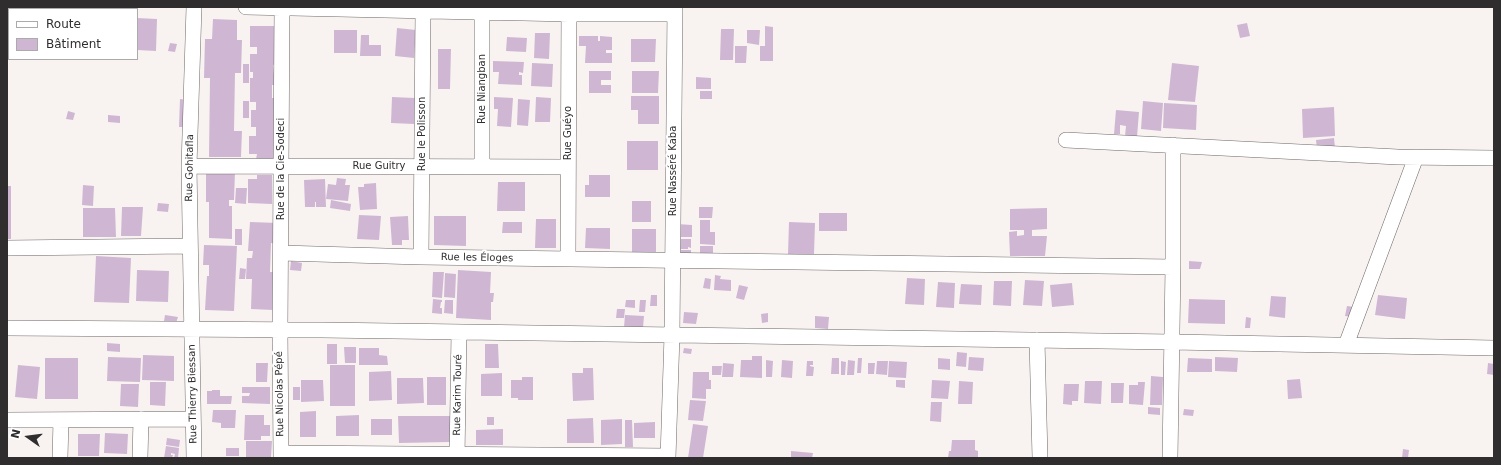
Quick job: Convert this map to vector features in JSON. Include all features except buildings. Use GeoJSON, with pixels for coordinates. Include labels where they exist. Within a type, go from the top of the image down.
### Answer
{"type":"FeatureCollection","features":[{"type":"Feature","properties":{"kind":"street","name":"Rue Gohitafla"},"geometry":{"type":"LineString","coordinates":[[191,330],[189,166],[194,7]]}},
{"type":"Feature","properties":{"kind":"street"},"geometry":{"type":"LineString","coordinates":[[246,7],[482,12],[675,11]]}},
{"type":"Feature","properties":{"kind":"street","name":"Rue de la Cie-Sodeci"},"geometry":{"type":"LineString","coordinates":[[280,330],[282,8]]}},
{"type":"Feature","properties":{"kind":"street","name":"Rue le Polisson"},"geometry":{"type":"LineString","coordinates":[[421,257],[423,11]]}},
{"type":"Feature","properties":{"kind":"street","name":"Rue Guéyo"},"geometry":{"type":"LineString","coordinates":[[568,259],[569,11]]}},
{"type":"Feature","properties":{"kind":"street","name":"Rue Nasséré Kaba"},"geometry":{"type":"LineString","coordinates":[[668,457],[672,335],[675,11]]}},
{"type":"Feature","properties":{"kind":"street","name":"Rue Niangban"},"geometry":{"type":"LineString","coordinates":[[482,12],[482,166]]}},
{"type":"Feature","properties":{"kind":"street"},"geometry":{"type":"LineString","coordinates":[[1066,140],[1416,157],[1494,158]]}},
{"type":"Feature","properties":{"kind":"street"},"geometry":{"type":"LineString","coordinates":[[1170,458],[1173,145]]}},
{"type":"Feature","properties":{"kind":"street"},"geometry":{"type":"LineString","coordinates":[[1346,345],[1416,157]]}},
{"type":"Feature","properties":{"kind":"street","name":"Rue Guitry"},"geometry":{"type":"LineString","coordinates":[[189,166],[568,167]]}},
{"type":"Feature","properties":{"kind":"street"},"geometry":{"type":"LineString","coordinates":[[7,248],[190,246]]}},
{"type":"Feature","properties":{"kind":"street","name":"Rue les Éloges"},"geometry":{"type":"LineString","coordinates":[[281,253],[673,261],[1173,267]]}},
{"type":"Feature","properties":{"kind":"street"},"geometry":{"type":"LineString","coordinates":[[7,328],[459,332],[1494,348]]}},
{"type":"Feature","properties":{"kind":"street","name":"Rue Thierry Biessan"},"geometry":{"type":"LineString","coordinates":[[191,330],[194,458]]}},
{"type":"Feature","properties":{"kind":"street","name":"Rue Nicolas Pépé"},"geometry":{"type":"LineString","coordinates":[[280,330],[281,456]]}},
{"type":"Feature","properties":{"kind":"street","name":"Rue Karim Touré"},"geometry":{"type":"LineString","coordinates":[[457,456],[459,332]]}},
{"type":"Feature","properties":{"kind":"street"},"geometry":{"type":"LineString","coordinates":[[1037,340],[1040,458]]}},
{"type":"Feature","properties":{"kind":"street"},"geometry":{"type":"LineString","coordinates":[[140,458],[141,419]]}},
{"type":"Feature","properties":{"kind":"street"},"geometry":{"type":"LineString","coordinates":[[7,420],[193,419]]}},
{"type":"Feature","properties":{"kind":"street"},"geometry":{"type":"LineString","coordinates":[[60,458],[61,420]]}},
{"type":"Feature","properties":{"kind":"street"},"geometry":{"type":"LineString","coordinates":[[281,456],[668,457]]}}]}
